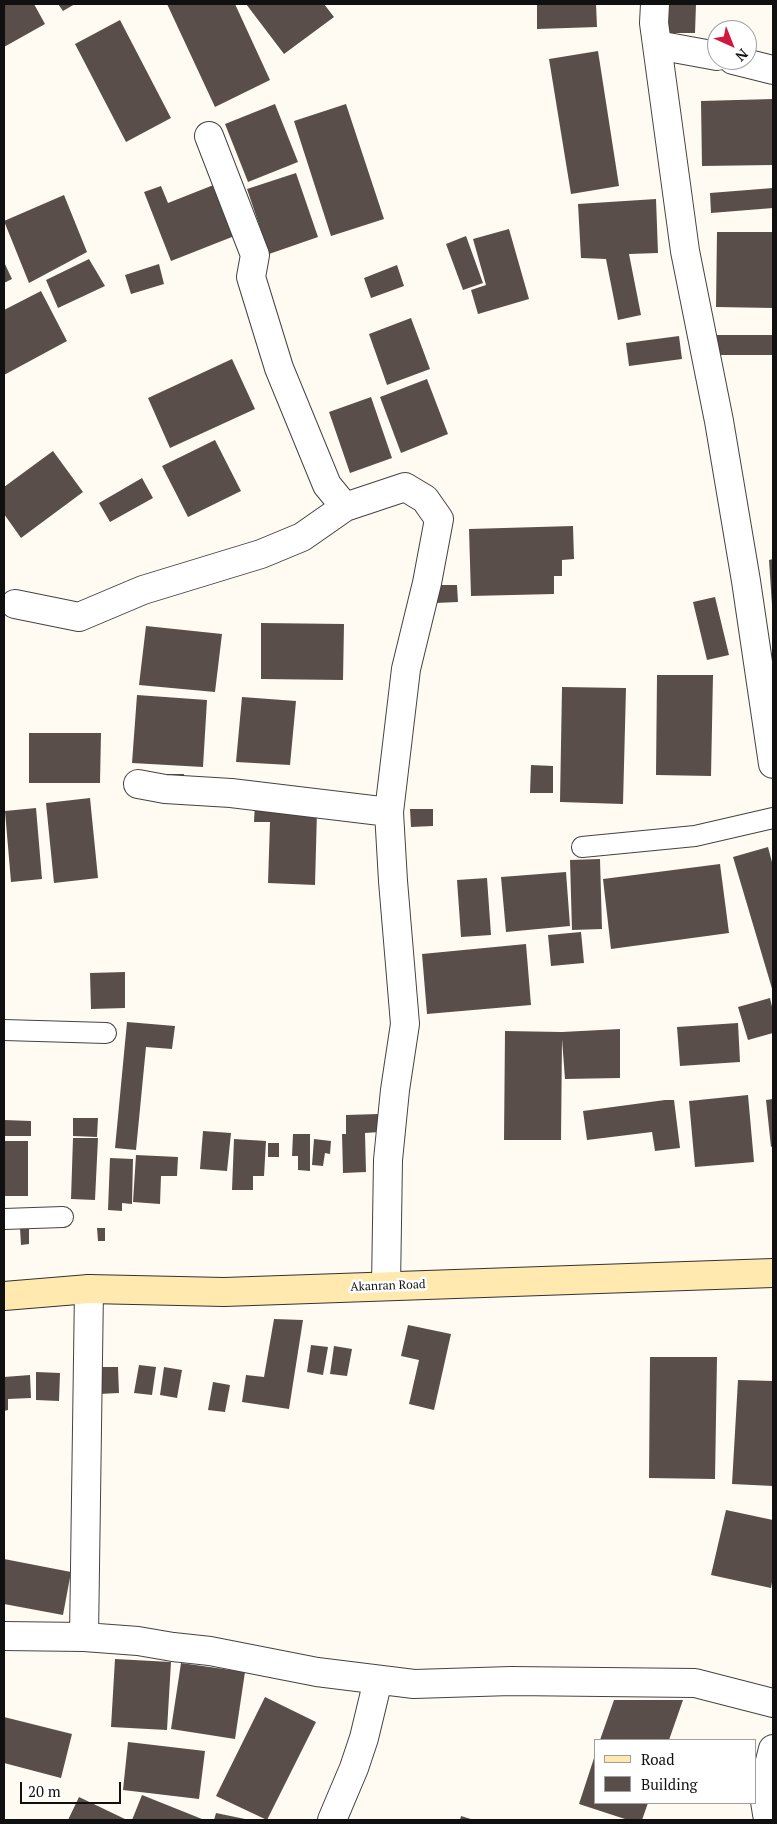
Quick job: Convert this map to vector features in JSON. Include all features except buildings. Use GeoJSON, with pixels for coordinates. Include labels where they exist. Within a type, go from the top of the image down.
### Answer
{"type":"FeatureCollection","features":[{"type":"Feature","properties":{"kind":"main road","name":"Akanran Road"},"geometry":{"type":"LineString","coordinates":[[4,1296],[89,1289],[224,1292],[773,1273]]}},
{"type":"Feature","properties":{"kind":"street"},"geometry":{"type":"LineString","coordinates":[[655,4],[654,23],[685,251],[722,440],[746,581],[773,764]]}},
{"type":"Feature","properties":{"kind":"street"},"geometry":{"type":"LineString","coordinates":[[657,45],[707,54]]}},
{"type":"Feature","properties":{"kind":"street"},"geometry":{"type":"LineString","coordinates":[[757,66],[773,70]]}},
{"type":"Feature","properties":{"kind":"street"},"geometry":{"type":"LineString","coordinates":[[209,136],[255,255],[251,277],[279,368],[327,484],[345,507]]}},
{"type":"Feature","properties":{"kind":"street"},"geometry":{"type":"LineString","coordinates":[[15,604],[79,617],[143,590],[261,554],[302,536],[345,507],[405,487],[425,499],[439,519],[428,583],[406,669],[389,812],[392,881],[405,1024],[395,1090],[388,1160],[386,1286]]}},
{"type":"Feature","properties":{"kind":"street"},"geometry":{"type":"LineString","coordinates":[[138,784],[165,789],[232,793],[389,812]]}},
{"type":"Feature","properties":{"kind":"street"},"geometry":{"type":"LineString","coordinates":[[84,1637],[89,1289]]}},
{"type":"Feature","properties":{"kind":"street"},"geometry":{"type":"LineString","coordinates":[[4,1636],[84,1637],[138,1641],[210,1651],[317,1672],[414,1684],[511,1681],[695,1683],[773,1703]]}},
{"type":"Feature","properties":{"kind":"street"},"geometry":{"type":"LineString","coordinates":[[332,1820],[354,1768],[364,1738],[378,1680]]}},
{"type":"Feature","properties":{"kind":"street"},"geometry":{"type":"LineString","coordinates":[[768,1820],[763,1789],[773,1749]]}},
{"type":"Feature","properties":{"kind":"lane"},"geometry":{"type":"LineString","coordinates":[[582,847],[695,836],[773,818]]}},
{"type":"Feature","properties":{"kind":"lane"},"geometry":{"type":"LineString","coordinates":[[4,1030],[106,1033]]}},
{"type":"Feature","properties":{"kind":"lane"},"geometry":{"type":"LineString","coordinates":[[4,1219],[63,1217]]}}]}
